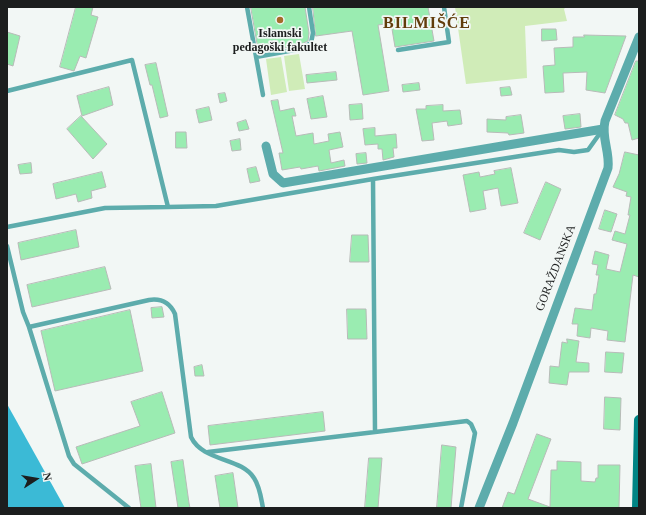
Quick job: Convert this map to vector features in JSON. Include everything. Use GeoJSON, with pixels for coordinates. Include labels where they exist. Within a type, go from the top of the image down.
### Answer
{"type":"FeatureCollection","features":[{"type":"Feature","properties":{"kind":"street"},"geometry":{"type":"LineString","coordinates":[[266,146],[273,174],[283,183],[602,130],[639,37]]}},
{"type":"Feature","properties":{"kind":"street","name":"GORAŽDANSKA"},"geometry":{"type":"LineString","coordinates":[[479,508],[513,423],[608,168],[609,159],[602,130]]}},
{"type":"Feature","properties":{"kind":"street"},"geometry":{"type":"LineString","coordinates":[[637,508],[639,420]]}},
{"type":"Feature","properties":{"kind":"lane"},"geometry":{"type":"LineString","coordinates":[[247,7],[263,95]]}},
{"type":"Feature","properties":{"kind":"lane"},"geometry":{"type":"LineString","coordinates":[[256,57],[300,49],[312,43],[313,33],[309,7]]}},
{"type":"Feature","properties":{"kind":"lane"},"geometry":{"type":"LineString","coordinates":[[398,50],[449,42],[444,7]]}},
{"type":"Feature","properties":{"kind":"lane"},"geometry":{"type":"LineString","coordinates":[[7,92],[132,60],[168,207]]}},
{"type":"Feature","properties":{"kind":"lane"},"geometry":{"type":"LineString","coordinates":[[7,227],[105,208],[216,206],[373,179],[559,150],[574,152],[588,150],[602,130]]}},
{"type":"Feature","properties":{"kind":"lane"},"geometry":{"type":"LineString","coordinates":[[373,179],[375,432]]}},
{"type":"Feature","properties":{"kind":"lane"},"geometry":{"type":"LineString","coordinates":[[7,246],[23,312],[69,456],[74,464],[129,508]]}},
{"type":"Feature","properties":{"kind":"lane"},"geometry":{"type":"LineString","coordinates":[[29,327],[149,300],[165,301],[175,314],[191,437],[194,444],[206,452],[251,474],[258,485],[263,508]]}},
{"type":"Feature","properties":{"kind":"lane"},"geometry":{"type":"LineString","coordinates":[[206,452],[467,421],[471,424],[475,433],[461,508]]}},
{"type":"Feature","properties":{"kind":"green space"},"geometry":{"type":"Polygon","coordinates":[[[455,7],[566,7],[564,9],[567,21],[525,26],[527,78],[466,84],[455,7]]]}},
{"type":"Feature","properties":{"kind":"green space"},"geometry":{"type":"Polygon","coordinates":[[[299,54],[305,89],[289,91],[284,56],[299,54]]]}},
{"type":"Feature","properties":{"kind":"green space"},"geometry":{"type":"Polygon","coordinates":[[[281,57],[287,92],[271,95],[266,59],[281,57]]]}},
{"type":"Feature","properties":{"kind":"water"},"geometry":{"type":"Polygon","coordinates":[[[7,404],[65,508],[7,508],[7,404]]]}},
{"type":"Feature","properties":{"kind":"building"},"geometry":{"type":"Polygon","coordinates":[[[76,7],[93,7],[91,15],[98,17],[86,58],[80,56],[74,71],[60,67],[76,7]]]}},
{"type":"Feature","properties":{"kind":"building","name":"Islamski pedagoški fakultet"},"geometry":{"type":"Polygon","coordinates":[[[251,7],[305,7],[309,33],[308,41],[299,45],[259,53],[251,7]]]}},
{"type":"Feature","properties":{"kind":"building"},"geometry":{"type":"Polygon","coordinates":[[[313,7],[428,7],[434,41],[395,47],[391,23],[378,25],[389,91],[363,95],[352,31],[316,36],[313,7]]]}},
{"type":"Feature","properties":{"kind":"building"},"geometry":{"type":"Polygon","coordinates":[[[542,29],[556,29],[557,40],[542,41],[542,29]]]}},
{"type":"Feature","properties":{"kind":"building"},"geometry":{"type":"Polygon","coordinates":[[[7,32],[20,36],[13,66],[7,64],[7,32]]]}},
{"type":"Feature","properties":{"kind":"building"},"geometry":{"type":"Polygon","coordinates":[[[584,35],[626,36],[605,93],[586,90],[587,72],[563,73],[564,92],[545,93],[543,66],[555,65],[554,48],[573,47],[573,37],[584,37],[584,35]]]}},
{"type":"Feature","properties":{"kind":"building"},"geometry":{"type":"Polygon","coordinates":[[[636,61],[639,61],[639,138],[632,140],[628,123],[625,123],[623,119],[615,115],[636,61]]]}},
{"type":"Feature","properties":{"kind":"building"},"geometry":{"type":"Polygon","coordinates":[[[156,63],[168,116],[160,118],[152,85],[150,85],[145,65],[156,63]]]}},
{"type":"Feature","properties":{"kind":"building"},"geometry":{"type":"Polygon","coordinates":[[[336,72],[337,80],[307,83],[306,75],[336,72]]]}},
{"type":"Feature","properties":{"kind":"building"},"geometry":{"type":"Polygon","coordinates":[[[419,83],[420,90],[403,92],[402,85],[419,83]]]}},
{"type":"Feature","properties":{"kind":"building"},"geometry":{"type":"Polygon","coordinates":[[[109,87],[113,105],[82,116],[77,96],[109,87]]]}},
{"type":"Feature","properties":{"kind":"building"},"geometry":{"type":"Polygon","coordinates":[[[510,87],[512,95],[501,96],[500,88],[510,87]]]}},
{"type":"Feature","properties":{"kind":"building"},"geometry":{"type":"Polygon","coordinates":[[[225,93],[227,101],[220,103],[218,94],[225,93]]]}},
{"type":"Feature","properties":{"kind":"building"},"geometry":{"type":"Polygon","coordinates":[[[323,96],[327,117],[311,119],[307,99],[323,96]]]}},
{"type":"Feature","properties":{"kind":"building"},"geometry":{"type":"Polygon","coordinates":[[[278,100],[280,111],[294,108],[296,116],[292,116],[296,136],[313,133],[314,144],[329,141],[328,134],[340,132],[343,147],[329,150],[331,163],[344,160],[345,166],[319,171],[318,166],[282,170],[279,153],[283,153],[271,101],[278,100]]]}},
{"type":"Feature","properties":{"kind":"building"},"geometry":{"type":"Polygon","coordinates":[[[362,104],[363,119],[350,120],[349,105],[362,104]]]}},
{"type":"Feature","properties":{"kind":"building"},"geometry":{"type":"Polygon","coordinates":[[[443,105],[443,111],[460,110],[462,124],[448,126],[447,121],[432,123],[434,140],[422,141],[416,109],[426,109],[426,106],[443,105]]]}},
{"type":"Feature","properties":{"kind":"building"},"geometry":{"type":"Polygon","coordinates":[[[209,107],[212,120],[199,123],[196,110],[209,107]]]}},
{"type":"Feature","properties":{"kind":"building"},"geometry":{"type":"Polygon","coordinates":[[[580,114],[581,127],[565,129],[563,116],[580,114]]]}},
{"type":"Feature","properties":{"kind":"building"},"geometry":{"type":"Polygon","coordinates":[[[521,115],[524,133],[509,135],[508,133],[487,132],[487,119],[506,120],[506,117],[521,115]]]}},
{"type":"Feature","properties":{"kind":"building"},"geometry":{"type":"Polygon","coordinates":[[[81,116],[107,144],[93,159],[67,129],[81,116]]]}},
{"type":"Feature","properties":{"kind":"building"},"geometry":{"type":"Polygon","coordinates":[[[246,120],[249,129],[239,131],[237,123],[246,120]]]}},
{"type":"Feature","properties":{"kind":"building"},"geometry":{"type":"Polygon","coordinates":[[[375,128],[375,136],[396,134],[397,148],[393,148],[394,157],[383,160],[382,149],[378,149],[378,144],[365,145],[363,129],[375,128]]]}},
{"type":"Feature","properties":{"kind":"building"},"geometry":{"type":"Polygon","coordinates":[[[176,132],[186,132],[187,148],[176,148],[176,132]]]}},
{"type":"Feature","properties":{"kind":"building"},"geometry":{"type":"Polygon","coordinates":[[[240,139],[241,150],[232,151],[230,141],[240,139]]]}},
{"type":"Feature","properties":{"kind":"building"},"geometry":{"type":"Polygon","coordinates":[[[625,152],[639,155],[639,277],[633,275],[625,342],[607,340],[608,331],[591,328],[590,338],[577,336],[578,324],[572,324],[575,308],[592,310],[594,294],[596,294],[599,275],[596,275],[598,265],[592,264],[595,251],[609,255],[606,269],[620,272],[627,244],[612,240],[615,231],[625,234],[630,215],[628,215],[631,197],[626,196],[627,192],[613,187],[619,174],[625,152]]]}},
{"type":"Feature","properties":{"kind":"building"},"geometry":{"type":"Polygon","coordinates":[[[366,153],[367,163],[357,164],[356,154],[366,153]]]}},
{"type":"Feature","properties":{"kind":"building"},"geometry":{"type":"Polygon","coordinates":[[[31,163],[32,173],[20,174],[18,165],[31,163]]]}},
{"type":"Feature","properties":{"kind":"building"},"geometry":{"type":"Polygon","coordinates":[[[256,167],[260,181],[250,183],[247,169],[256,167]]]}},
{"type":"Feature","properties":{"kind":"building"},"geometry":{"type":"Polygon","coordinates":[[[511,168],[518,203],[501,206],[498,188],[483,191],[486,209],[470,212],[463,175],[479,172],[480,177],[495,174],[494,171],[511,168]]]}},
{"type":"Feature","properties":{"kind":"building"},"geometry":{"type":"Polygon","coordinates":[[[102,172],[106,187],[91,191],[92,198],[78,202],[76,194],[56,199],[53,184],[102,172]]]}},
{"type":"Feature","properties":{"kind":"building"},"geometry":{"type":"Polygon","coordinates":[[[546,182],[561,189],[540,240],[524,233],[546,182]]]}},
{"type":"Feature","properties":{"kind":"building"},"geometry":{"type":"Polygon","coordinates":[[[605,210],[617,214],[611,232],[599,229],[605,210]]]}},
{"type":"Feature","properties":{"kind":"building"},"geometry":{"type":"Polygon","coordinates":[[[76,230],[79,247],[21,260],[18,243],[76,230]]]}},
{"type":"Feature","properties":{"kind":"building"},"geometry":{"type":"Polygon","coordinates":[[[352,235],[368,235],[369,262],[350,262],[352,235]]]}},
{"type":"Feature","properties":{"kind":"building"},"geometry":{"type":"Polygon","coordinates":[[[105,267],[111,289],[32,307],[27,285],[105,267]]]}},
{"type":"Feature","properties":{"kind":"building"},"geometry":{"type":"Polygon","coordinates":[[[162,307],[164,317],[152,318],[151,308],[162,307]]]}},
{"type":"Feature","properties":{"kind":"building"},"geometry":{"type":"Polygon","coordinates":[[[347,309],[366,309],[367,339],[348,339],[347,309]]]}},
{"type":"Feature","properties":{"kind":"building"},"geometry":{"type":"Polygon","coordinates":[[[130,310],[143,371],[55,391],[41,331],[130,310]]]}},
{"type":"Feature","properties":{"kind":"building"},"geometry":{"type":"Polygon","coordinates":[[[567,339],[579,341],[576,362],[589,363],[589,372],[569,372],[567,385],[549,383],[550,366],[559,367],[562,342],[567,343],[567,339]]]}},
{"type":"Feature","properties":{"kind":"building"},"geometry":{"type":"Polygon","coordinates":[[[606,352],[624,353],[622,373],[605,372],[606,352]]]}},
{"type":"Feature","properties":{"kind":"building"},"geometry":{"type":"Polygon","coordinates":[[[202,365],[204,376],[195,376],[194,367],[202,365]]]}},
{"type":"Feature","properties":{"kind":"building"},"geometry":{"type":"Polygon","coordinates":[[[162,392],[175,433],[82,464],[76,447],[140,426],[131,402],[162,392]]]}},
{"type":"Feature","properties":{"kind":"building"},"geometry":{"type":"Polygon","coordinates":[[[605,397],[621,398],[620,430],[604,429],[605,397]]]}},
{"type":"Feature","properties":{"kind":"building"},"geometry":{"type":"Polygon","coordinates":[[[323,412],[325,431],[210,445],[208,426],[323,412]]]}},
{"type":"Feature","properties":{"kind":"building"},"geometry":{"type":"Polygon","coordinates":[[[537,434],[551,439],[528,499],[550,507],[551,470],[557,470],[557,461],[581,462],[581,481],[595,482],[596,478],[598,478],[598,465],[620,465],[619,508],[502,508],[508,492],[514,494],[537,434]]]}},
{"type":"Feature","properties":{"kind":"building"},"geometry":{"type":"Polygon","coordinates":[[[442,445],[456,447],[451,508],[437,508],[442,445]]]}},
{"type":"Feature","properties":{"kind":"building"},"geometry":{"type":"Polygon","coordinates":[[[369,458],[382,458],[378,508],[365,508],[369,458]]]}},
{"type":"Feature","properties":{"kind":"building"},"geometry":{"type":"Polygon","coordinates":[[[183,460],[190,508],[178,508],[171,462],[183,460]]]}},
{"type":"Feature","properties":{"kind":"building"},"geometry":{"type":"Polygon","coordinates":[[[151,464],[156,508],[141,508],[135,466],[151,464]]]}},
{"type":"Feature","properties":{"kind":"building"},"geometry":{"type":"Polygon","coordinates":[[[233,473],[238,508],[220,508],[215,476],[233,473]]]}},
{"type":"Feature","properties":{"kind":"place","name":"Islamski pedagoški fakultet"},"geometry":{"type":"Point","coordinates":[280,20]}},
{"type":"Feature","properties":{"kind":"district","name":"BILMIŠĆE"},"geometry":{"type":"Point","coordinates":[427,24]}}]}
